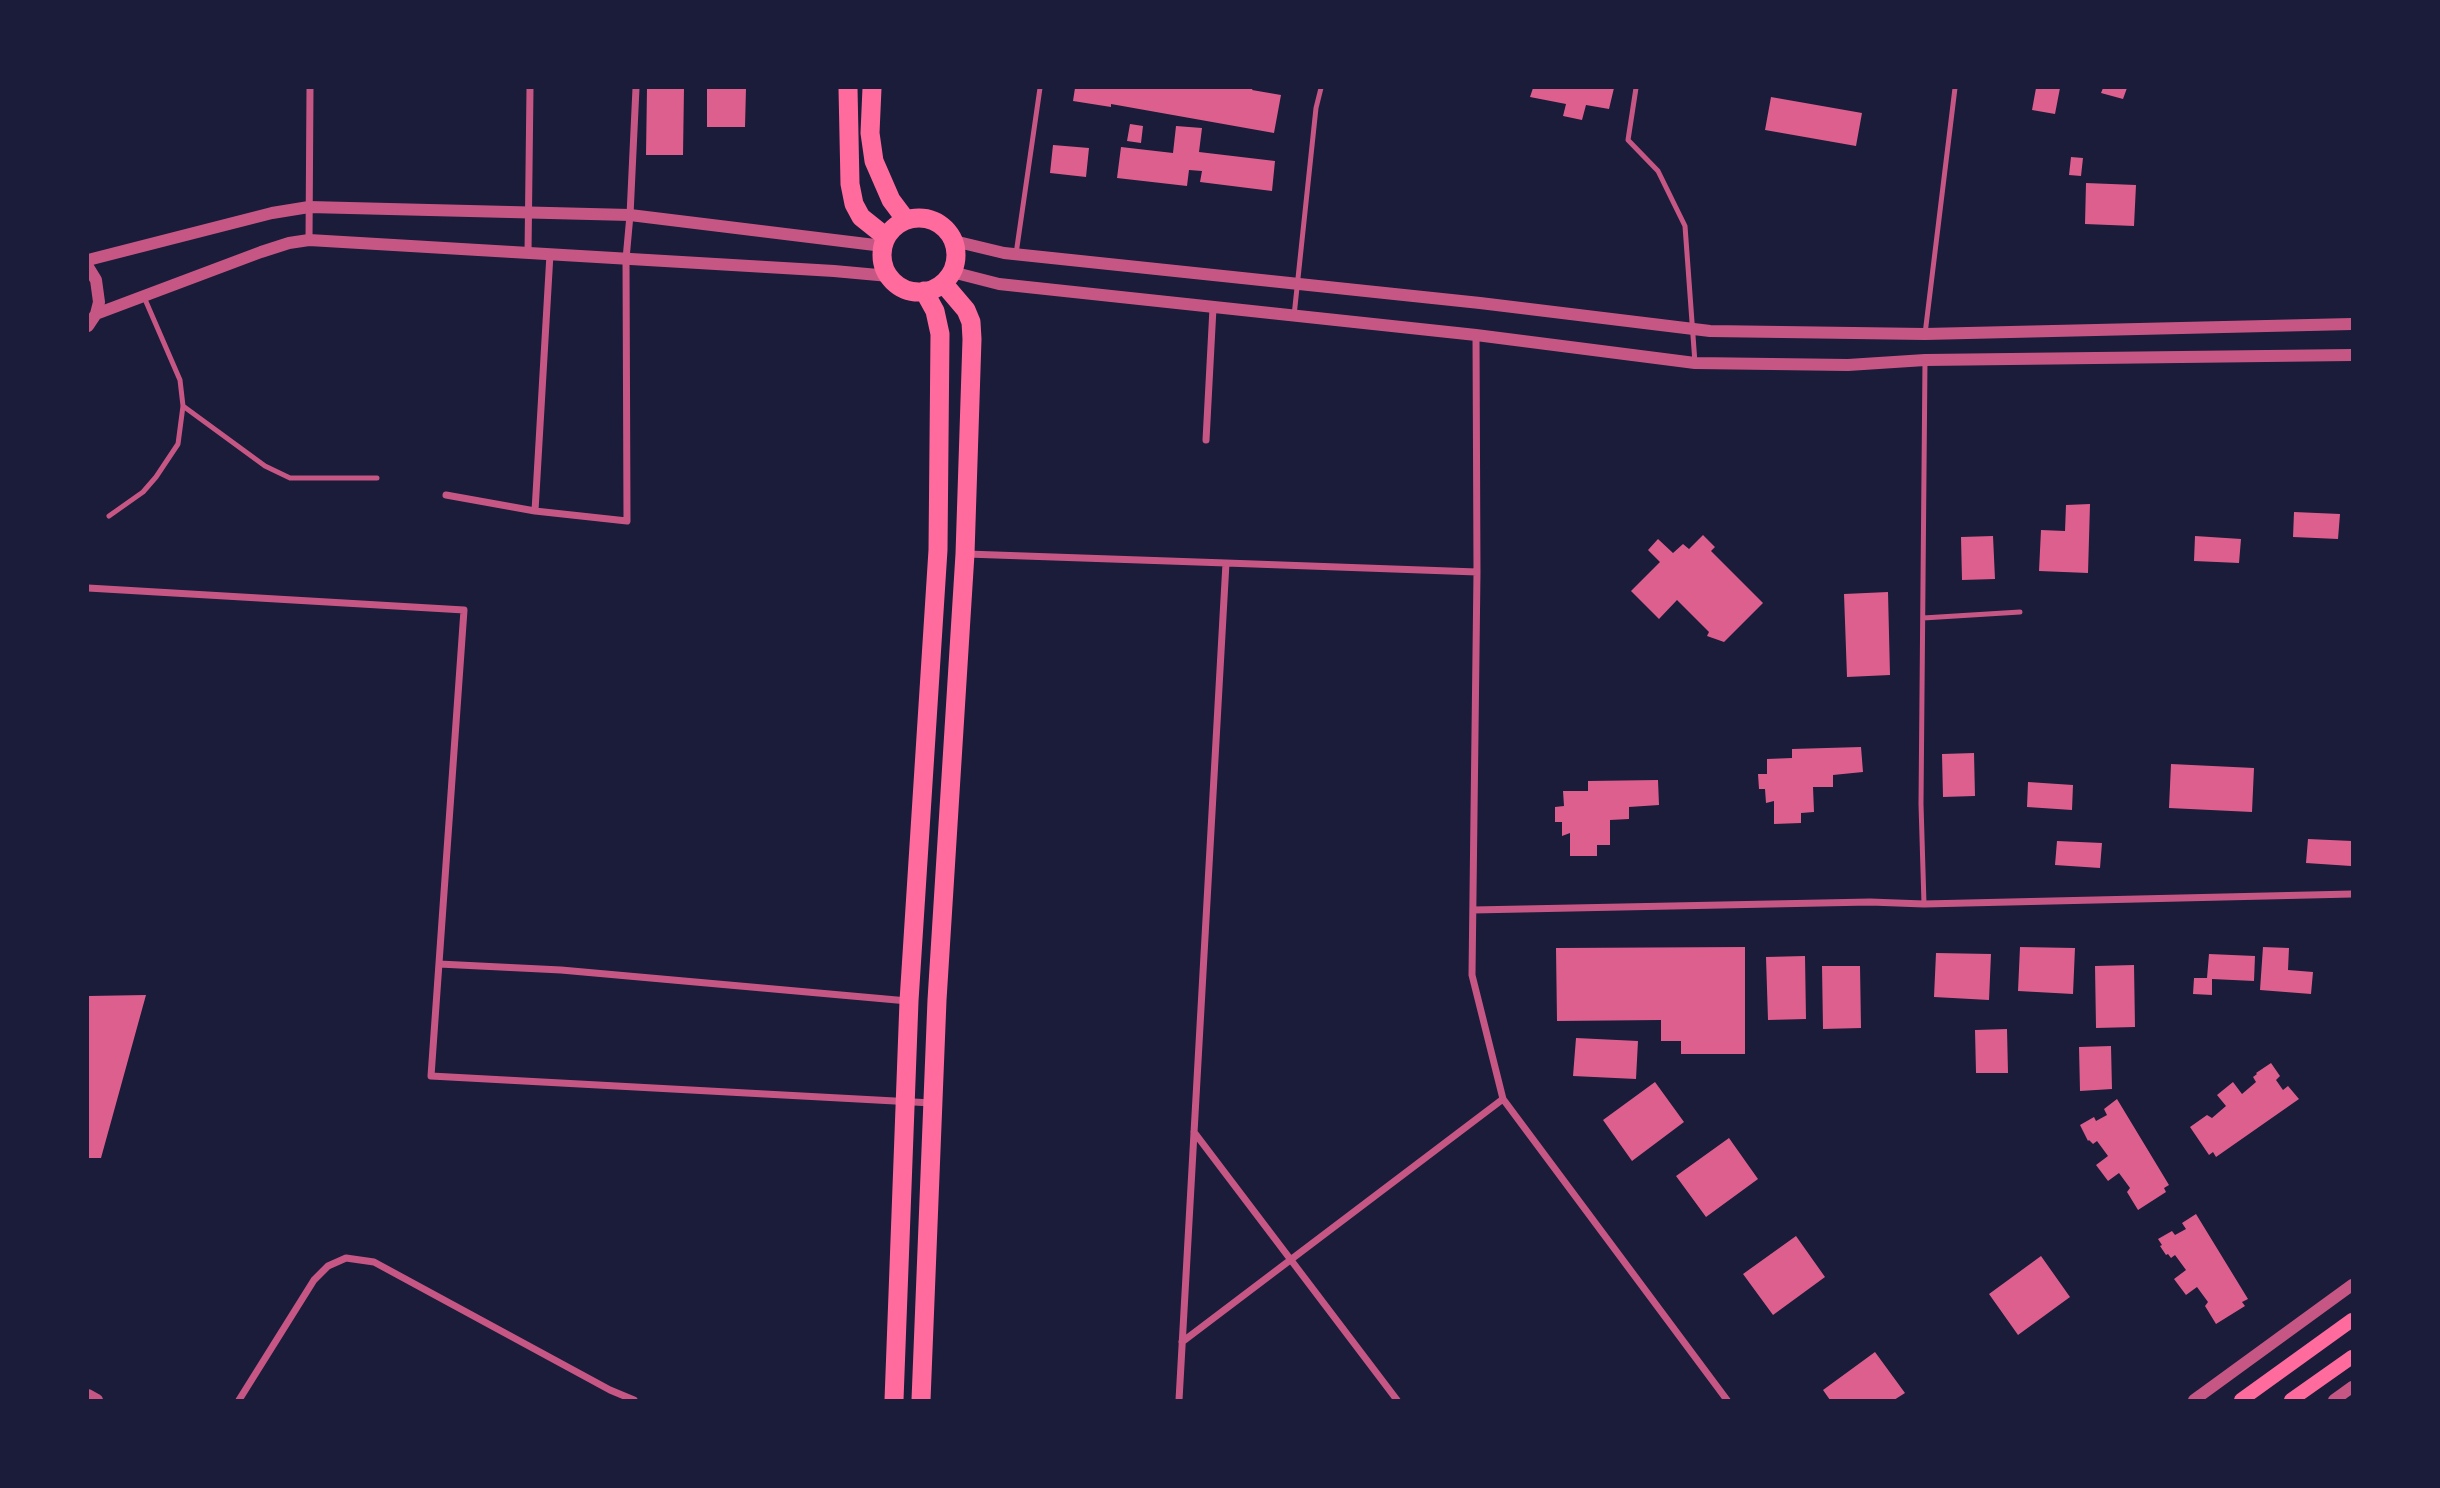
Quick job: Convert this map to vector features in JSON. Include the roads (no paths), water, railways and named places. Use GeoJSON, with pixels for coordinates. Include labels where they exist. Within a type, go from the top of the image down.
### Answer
{"type":"FeatureCollection","features":[{"type":"Feature","properties":{"kind":"highway"},"geometry":{"type":"LineString","coordinates":[[848,88],[850,184],[854,204],[861,217],[885,242]]}},
{"type":"Feature","properties":{"kind":"highway"},"geometry":{"type":"LineString","coordinates":[[872,88],[870,133],[874,161],[891,200],[906,220]]}},
{"type":"Feature","properties":{"kind":"highway"},"geometry":{"type":"LineString","coordinates":[[921,217],[935,221],[946,229],[954,241],[956,257],[947,277],[924,292],[911,291],[889,276],[883,262],[885,242],[895,227],[906,220],[921,217]]}},
{"type":"Feature","properties":{"kind":"highway"},"geometry":{"type":"LineString","coordinates":[[921,1401],[933,1103],[965,554],[972,339],[971,322],[947,277]]}},
{"type":"Feature","properties":{"kind":"highway"},"geometry":{"type":"LineString","coordinates":[[894,1401],[909,1001],[938,550],[940,334],[935,311],[924,292]]}},
{"type":"Feature","properties":{"kind":"main road"},"geometry":{"type":"LineString","coordinates":[[2241,1401],[2353,1320]]}},
{"type":"Feature","properties":{"kind":"main road"},"geometry":{"type":"LineString","coordinates":[[2291,1401],[2353,1357]]}},
{"type":"Feature","properties":{"kind":"street"},"geometry":{"type":"LineString","coordinates":[[309,240],[310,88]]}},
{"type":"Feature","properties":{"kind":"street"},"geometry":{"type":"LineString","coordinates":[[528,253],[530,88]]}},
{"type":"Feature","properties":{"kind":"street"},"geometry":{"type":"LineString","coordinates":[[446,495],[535,511],[627,521],[626,259],[631,215],[636,88]]}},
{"type":"Feature","properties":{"kind":"street"},"geometry":{"type":"LineString","coordinates":[[88,260],[272,213],[309,207],[631,215],[885,242]]}},
{"type":"Feature","properties":{"kind":"street"},"geometry":{"type":"LineString","coordinates":[[96,314],[261,252],[309,240],[889,276]]}},
{"type":"Feature","properties":{"kind":"street"},"geometry":{"type":"LineString","coordinates":[[954,241],[985,250],[1016,254],[1480,303],[1692,329],[1925,334],[2353,324]]}},
{"type":"Feature","properties":{"kind":"street"},"geometry":{"type":"LineString","coordinates":[[535,511],[550,254]]}},
{"type":"Feature","properties":{"kind":"street"},"geometry":{"type":"LineString","coordinates":[[88,267],[99,291],[96,314],[88,326]]}},
{"type":"Feature","properties":{"kind":"street"},"geometry":{"type":"LineString","coordinates":[[947,277],[999,285],[1476,335],[1695,363],[1848,365],[1925,360],[2353,355]]}},
{"type":"Feature","properties":{"kind":"street"},"geometry":{"type":"LineString","coordinates":[[1206,440],[1213,308]]}},
{"type":"Feature","properties":{"kind":"street"},"geometry":{"type":"LineString","coordinates":[[1476,335],[1477,572],[1472,975],[1503,1099],[1727,1401]]}},
{"type":"Feature","properties":{"kind":"street"},"geometry":{"type":"LineString","coordinates":[[965,554],[1477,572]]}},
{"type":"Feature","properties":{"kind":"street"},"geometry":{"type":"LineString","coordinates":[[1179,1401],[1226,563]]}},
{"type":"Feature","properties":{"kind":"street"},"geometry":{"type":"LineString","coordinates":[[88,588],[464,610],[431,1076],[933,1103]]}},
{"type":"Feature","properties":{"kind":"street"},"geometry":{"type":"LineString","coordinates":[[1473,910],[1870,902],[1924,904],[2353,894]]}},
{"type":"Feature","properties":{"kind":"street"},"geometry":{"type":"LineString","coordinates":[[439,964],[561,970],[909,1001]]}},
{"type":"Feature","properties":{"kind":"street"},"geometry":{"type":"LineString","coordinates":[[1182,1342],[1503,1099]]}},
{"type":"Feature","properties":{"kind":"street"},"geometry":{"type":"LineString","coordinates":[[1194,1132],[1396,1401]]}},
{"type":"Feature","properties":{"kind":"street"},"geometry":{"type":"LineString","coordinates":[[239,1401],[314,1280],[328,1266],[346,1258],[374,1262],[634,1401]]}},
{"type":"Feature","properties":{"kind":"street"},"geometry":{"type":"LineString","coordinates":[[2193,1401],[2353,1285]]}},
{"type":"Feature","properties":{"kind":"street"},"geometry":{"type":"LineString","coordinates":[[2334,1401],[2353,1387]]}},
{"type":"Feature","properties":{"kind":"street"},"geometry":{"type":"LineString","coordinates":[[88,1395],[97,1401]]}},
{"type":"Feature","properties":{"kind":"lane"},"geometry":{"type":"LineString","coordinates":[[1016,254],[1040,88]]}},
{"type":"Feature","properties":{"kind":"lane"},"geometry":{"type":"LineString","coordinates":[[1294,316],[1316,108],[1321,88]]}},
{"type":"Feature","properties":{"kind":"lane"},"geometry":{"type":"LineString","coordinates":[[1636,88],[1629,140],[1658,171],[1685,226],[1695,363]]}},
{"type":"Feature","properties":{"kind":"lane"},"geometry":{"type":"LineString","coordinates":[[1925,334],[1955,88]]}},
{"type":"Feature","properties":{"kind":"lane"},"geometry":{"type":"LineString","coordinates":[[109,516],[143,492],[178,444],[183,406],[180,380],[144,296]]}},
{"type":"Feature","properties":{"kind":"lane"},"geometry":{"type":"LineString","coordinates":[[1924,904],[1921,804],[1925,360]]}},
{"type":"Feature","properties":{"kind":"lane"},"geometry":{"type":"LineString","coordinates":[[183,406],[265,466],[290,478],[377,478]]}},
{"type":"Feature","properties":{"kind":"lane"},"geometry":{"type":"LineString","coordinates":[[1923,618],[2020,612]]}}]}
